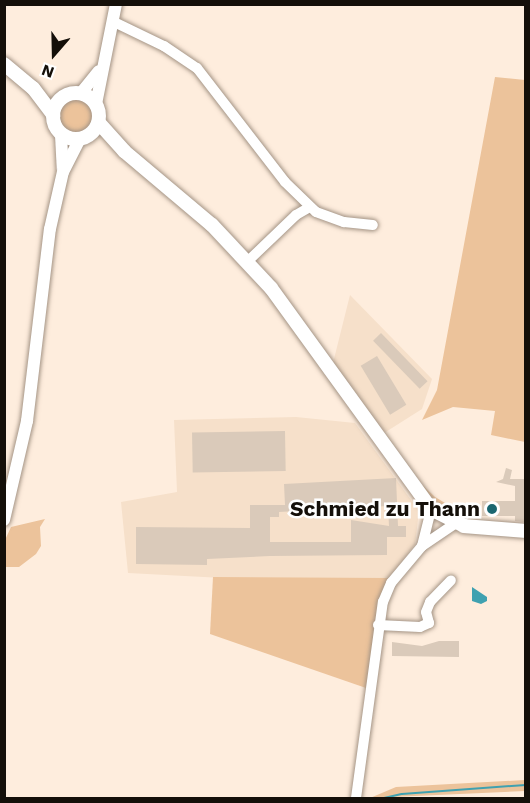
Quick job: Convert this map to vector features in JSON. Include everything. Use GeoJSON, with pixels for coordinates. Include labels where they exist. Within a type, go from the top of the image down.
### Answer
{"type":"FeatureCollection","features":[{"type":"Feature","properties":{"kind":"main road"},"geometry":{"type":"LineString","coordinates":[[4,64],[48,93],[64,96],[81,93],[96,105],[99,123],[124,151],[192,207],[248,261],[308,337],[431,509],[456,523],[479,529],[525,531]]}},
{"type":"Feature","properties":{"kind":"main road"},"geometry":{"type":"LineString","coordinates":[[19,75],[44,99],[62,135],[84,138],[124,151]]}},
{"type":"Feature","properties":{"kind":"main road"},"geometry":{"type":"LineString","coordinates":[[53,115],[64,96]]}},
{"type":"Feature","properties":{"kind":"main road"},"geometry":{"type":"LineString","coordinates":[[84,138],[99,123]]}},
{"type":"Feature","properties":{"kind":"street"},"geometry":{"type":"LineString","coordinates":[[96,105],[116,4]]}},
{"type":"Feature","properties":{"kind":"street"},"geometry":{"type":"LineString","coordinates":[[112,21],[164,46],[197,68],[285,182],[310,207],[336,220],[373,225]]}},
{"type":"Feature","properties":{"kind":"street"},"geometry":{"type":"LineString","coordinates":[[81,93],[92,85],[103,61]]}},
{"type":"Feature","properties":{"kind":"street"},"geometry":{"type":"LineString","coordinates":[[4,520],[27,421],[43,277],[63,172],[62,135]]}},
{"type":"Feature","properties":{"kind":"street"},"geometry":{"type":"LineString","coordinates":[[63,172],[84,138]]}},
{"type":"Feature","properties":{"kind":"street"},"geometry":{"type":"LineString","coordinates":[[248,261],[296,215],[310,207]]}},
{"type":"Feature","properties":{"kind":"street"},"geometry":{"type":"LineString","coordinates":[[422,546],[431,509]]}},
{"type":"Feature","properties":{"kind":"street"},"geometry":{"type":"LineString","coordinates":[[356,798],[378,625],[387,591],[422,546],[456,523]]}},
{"type":"Feature","properties":{"kind":"street"},"geometry":{"type":"LineString","coordinates":[[378,625],[420,627],[429,622],[426,612],[430,602],[451,580]]}},
{"type":"Feature","properties":{"kind":"shaded area"},"geometry":{"type":"Polygon","coordinates":[[[495,77],[525,80],[525,442],[491,435],[495,411],[453,407],[422,420],[437,390],[495,77]]]}},
{"type":"Feature","properties":{"kind":"shaded area"},"geometry":{"type":"Polygon","coordinates":[[[75,99],[88,104],[93,117],[88,130],[75,135],[62,130],[57,117],[62,104],[75,99]]]}},
{"type":"Feature","properties":{"kind":"shaded area"},"geometry":{"type":"Polygon","coordinates":[[[350,295],[432,379],[422,409],[381,435],[333,363],[350,295]]]}},
{"type":"Feature","properties":{"kind":"shaded area"},"geometry":{"type":"Polygon","coordinates":[[[296,417],[355,423],[419,511],[415,544],[390,578],[282,581],[128,573],[121,502],[177,492],[174,420],[296,417]]]}},
{"type":"Feature","properties":{"kind":"shaded area"},"geometry":{"type":"Polygon","coordinates":[[[416,479],[435,497],[467,516],[459,517],[436,506],[416,479]]]}},
{"type":"Feature","properties":{"kind":"shaded area"},"geometry":{"type":"Polygon","coordinates":[[[45,519],[40,527],[41,546],[36,554],[19,567],[5,567],[5,540],[11,527],[45,519]]]}},
{"type":"Feature","properties":{"kind":"shaded area"},"geometry":{"type":"Polygon","coordinates":[[[213,577],[390,578],[366,688],[210,634],[213,577]]]}},
{"type":"Feature","properties":{"kind":"shaded area"},"geometry":{"type":"Polygon","coordinates":[[[525,780],[525,791],[370,798],[396,787],[525,780]]]}},
{"type":"Feature","properties":{"kind":"water"},"geometry":{"type":"Polygon","coordinates":[[[472,587],[487,597],[487,601],[481,604],[472,601],[472,587]]]}},
{"type":"Feature","properties":{"kind":"building"},"geometry":{"type":"Polygon","coordinates":[[[381,333],[428,381],[420,389],[373,341],[381,333]]]}},
{"type":"Feature","properties":{"kind":"building"},"geometry":{"type":"Polygon","coordinates":[[[377,356],[406,405],[390,415],[361,366],[377,356]]]}},
{"type":"Feature","properties":{"kind":"building"},"geometry":{"type":"Polygon","coordinates":[[[285,431],[286,471],[193,473],[192,433],[285,431]]]}},
{"type":"Feature","properties":{"kind":"building"},"geometry":{"type":"Polygon","coordinates":[[[506,468],[512,470],[510,479],[525,479],[525,522],[515,521],[515,516],[482,516],[482,501],[515,501],[515,486],[496,482],[503,479],[506,468]]]}},
{"type":"Feature","properties":{"kind":"building"},"geometry":{"type":"Polygon","coordinates":[[[396,478],[398,526],[406,526],[406,537],[387,537],[387,555],[207,559],[207,565],[136,564],[136,527],[250,528],[250,505],[285,505],[284,484],[396,478]],[[388,506],[279,512],[279,517],[270,517],[270,542],[351,542],[351,520],[389,526],[388,506]]]}},
{"type":"Feature","properties":{"kind":"building"},"geometry":{"type":"Polygon","coordinates":[[[439,641],[459,641],[459,657],[392,656],[392,642],[422,646],[439,641]]]}},
{"type":"Feature","properties":{"kind":"waterway"},"geometry":{"type":"LineString","coordinates":[[384,798],[402,794],[526,785]]}},
{"type":"Feature","properties":{"kind":"place","name":"Schmied zu Thann"},"geometry":{"type":"Point","coordinates":[492,509]}}]}
